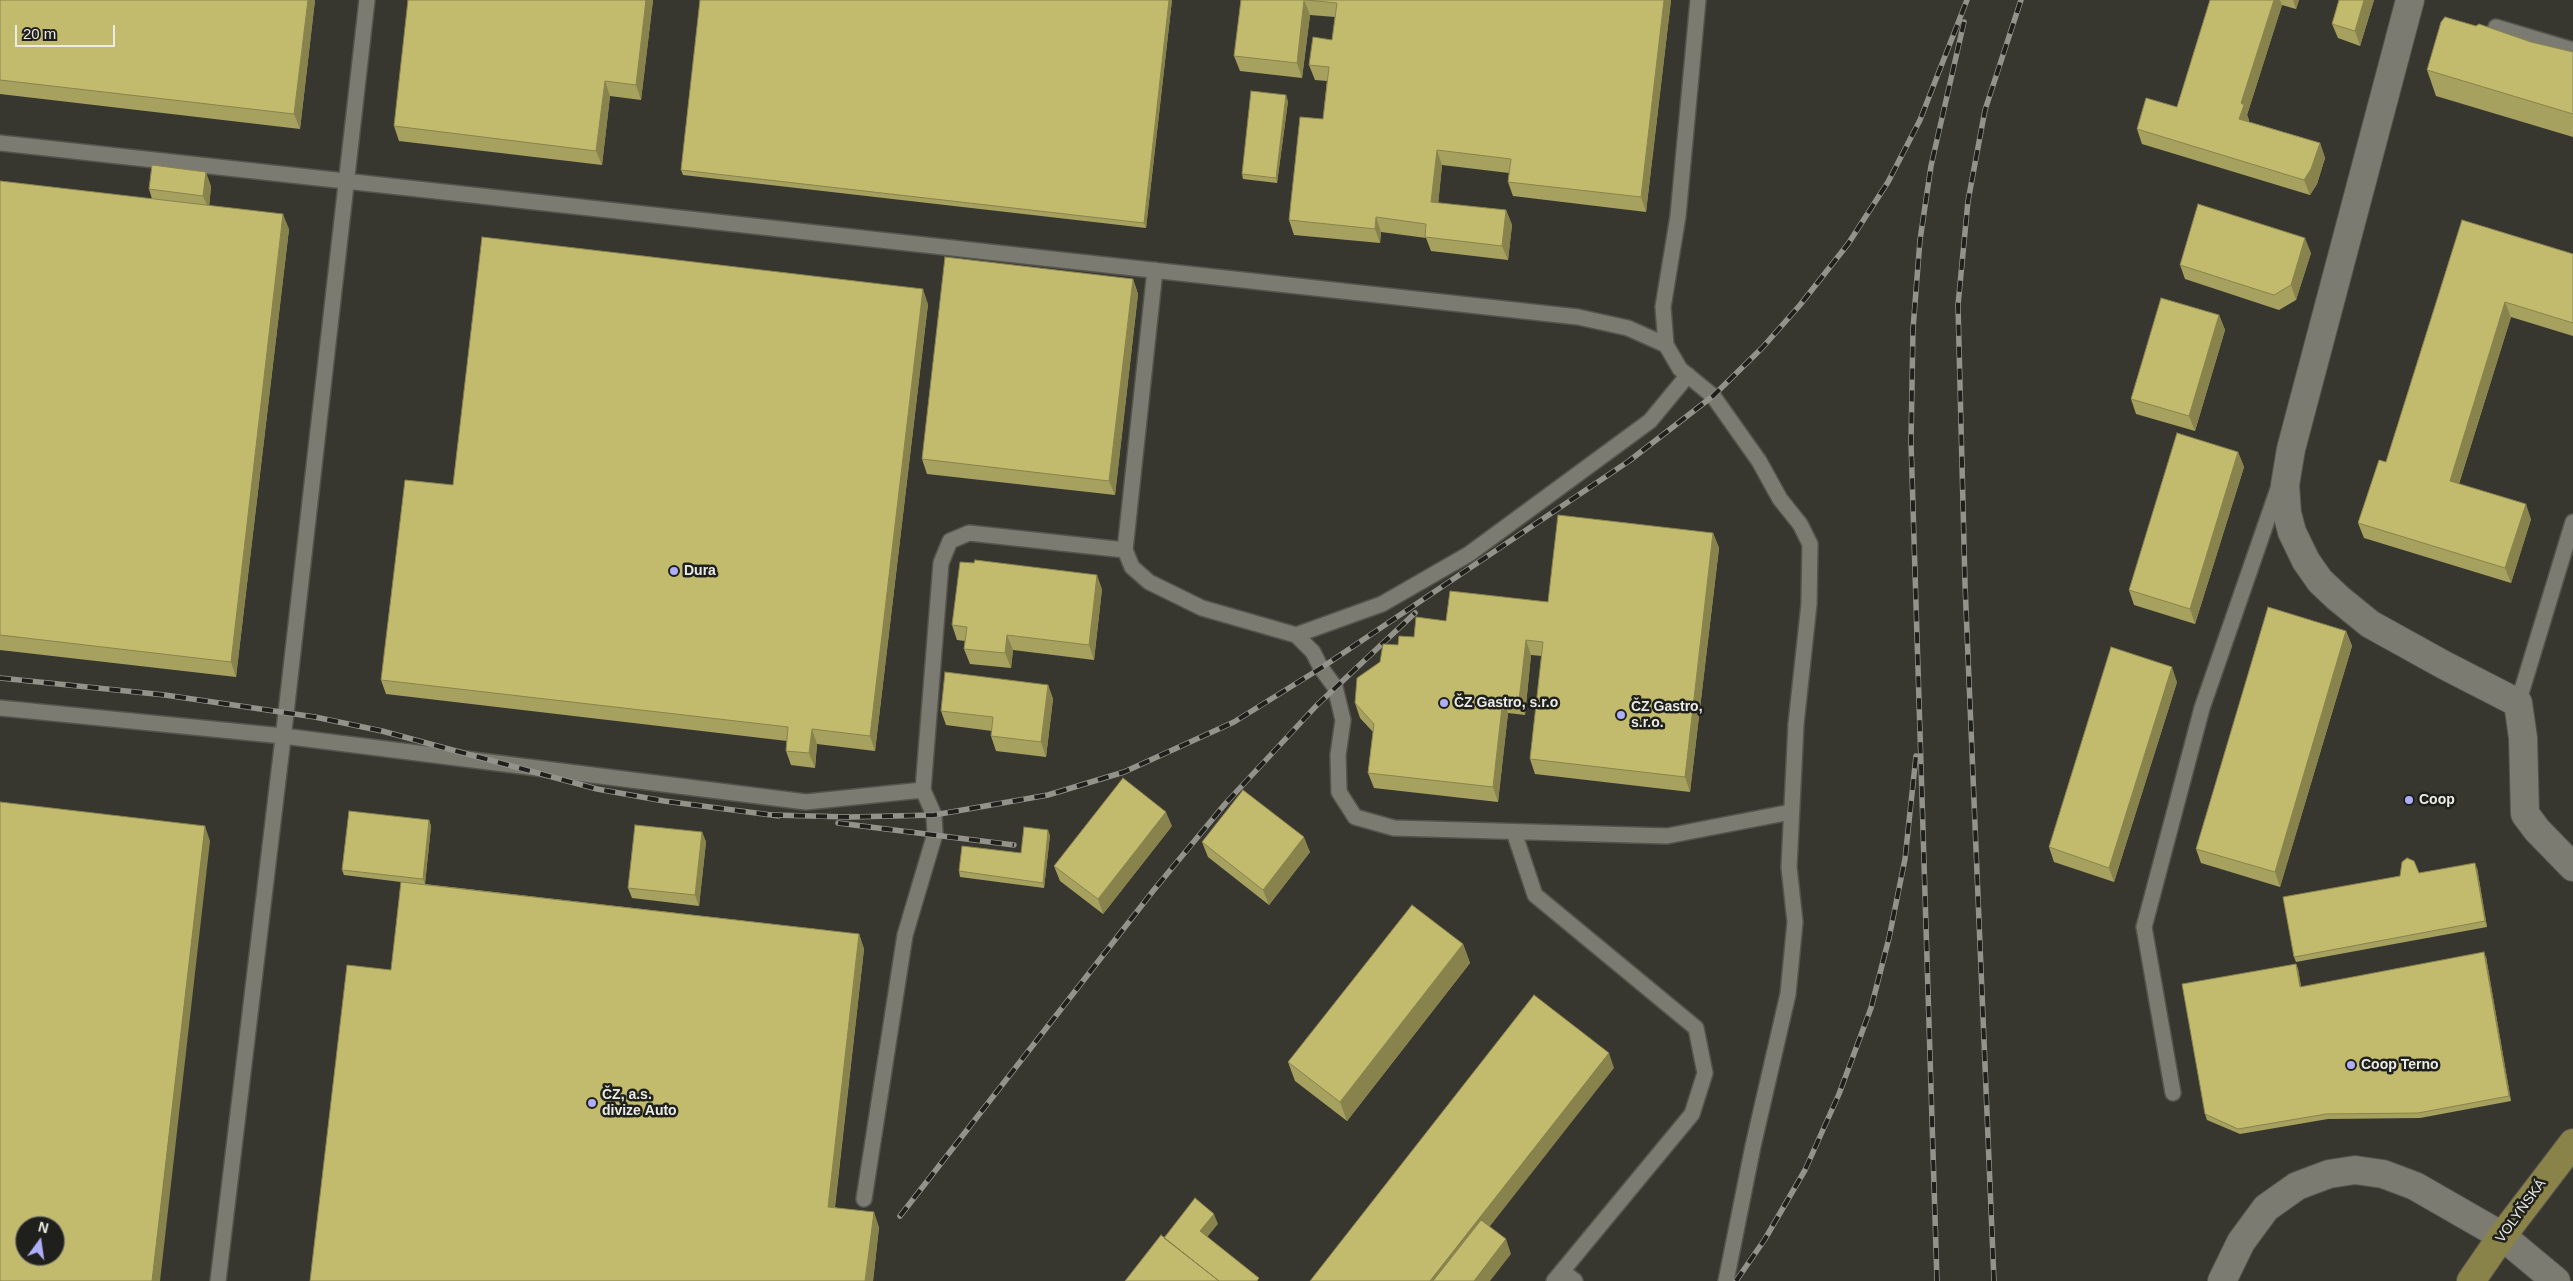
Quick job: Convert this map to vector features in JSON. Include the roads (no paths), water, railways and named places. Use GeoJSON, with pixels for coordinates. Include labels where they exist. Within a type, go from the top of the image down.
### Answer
{"type":"FeatureCollection","features":[{"type":"Feature","properties":{"kind":"main road","name":"VOLYŇSKÁ"},"geometry":{"type":"LineString","coordinates":[[2471,1281],[2502,1236],[2573,1143]]}},
{"type":"Feature","properties":{"kind":"street"},"geometry":{"type":"LineString","coordinates":[[2410,0],[2291,449],[2285,485],[2287,512],[2292,532],[2306,561],[2320,581],[2370,624],[2444,666],[2518,703],[2523,738],[2525,814],[2537,830],[2573,867]]}},
{"type":"Feature","properties":{"kind":"street"},"geometry":{"type":"LineString","coordinates":[[2222,1281],[2241,1242],[2266,1208],[2296,1186],[2329,1174],[2355,1170],[2383,1174],[2415,1186],[2502,1236],[2556,1281]]}},
{"type":"Feature","properties":{"kind":"lane"},"geometry":{"type":"LineString","coordinates":[[218,1281],[283,736],[367,0]]}},
{"type":"Feature","properties":{"kind":"lane"},"geometry":{"type":"LineString","coordinates":[[1698,0],[1678,216],[1663,307],[1666,345],[1680,369],[1713,396],[1759,461],[1780,499],[1800,524],[1810,544],[1809,604],[1796,724],[1789,867],[1795,922],[1788,994],[1753,1146],[1726,1281]]}},
{"type":"Feature","properties":{"kind":"lane"},"geometry":{"type":"LineString","coordinates":[[2496,27],[2573,50]]}},
{"type":"Feature","properties":{"kind":"lane"},"geometry":{"type":"LineString","coordinates":[[0,143],[1578,317],[1628,328],[1666,345]]}},
{"type":"Feature","properties":{"kind":"lane"},"geometry":{"type":"LineString","coordinates":[[1155,270],[1125,550],[1132,567],[1149,582],[1202,608],[1296,635],[1313,652],[1321,668],[1335,687],[1343,720],[1338,755],[1339,792],[1355,816],[1394,828],[1667,836],[1792,812]]}},
{"type":"Feature","properties":{"kind":"lane"},"geometry":{"type":"LineString","coordinates":[[1296,635],[1382,604],[1469,554],[1650,421],[1688,375]]}},
{"type":"Feature","properties":{"kind":"lane"},"geometry":{"type":"LineString","coordinates":[[2173,1094],[2144,927],[2202,708],[2291,449]]}},
{"type":"Feature","properties":{"kind":"lane"},"geometry":{"type":"LineString","coordinates":[[2518,703],[2573,522]]}},
{"type":"Feature","properties":{"kind":"lane"},"geometry":{"type":"LineString","coordinates":[[864,1199],[905,935],[935,834],[934,815],[923,790],[941,563],[950,541],[969,533],[1125,550]]}},
{"type":"Feature","properties":{"kind":"lane"},"geometry":{"type":"LineString","coordinates":[[0,708],[283,736],[806,802],[923,790]]}},
{"type":"Feature","properties":{"kind":"lane"},"geometry":{"type":"LineString","coordinates":[[1514,832],[1535,895],[1696,1028],[1705,1072],[1692,1114],[1558,1276],[1575,1281]]}},
{"type":"Feature","properties":{"kind":"railway"},"geometry":{"type":"LineString","coordinates":[[772,815],[850,817],[934,815],[1048,795],[1124,772],[1234,722],[1321,668],[1629,461],[1713,396],[1762,348],[1800,305],[1848,244],[1888,182],[1920,120],[1967,0]]}},
{"type":"Feature","properties":{"kind":"railway"},"geometry":{"type":"LineString","coordinates":[[1994,1281],[1965,584],[1958,305],[1968,201],[1985,110],[2021,0]]}},
{"type":"Feature","properties":{"kind":"railway"},"geometry":{"type":"LineString","coordinates":[[1937,1281],[1911,442],[1913,329],[1920,240],[1931,166],[1964,22]]}},
{"type":"Feature","properties":{"kind":"railway"},"geometry":{"type":"LineString","coordinates":[[900,1216],[1153,891],[1225,804],[1317,705],[1415,613]]}},
{"type":"Feature","properties":{"kind":"railway"},"geometry":{"type":"LineString","coordinates":[[0,678],[165,695],[315,717],[382,731],[597,789],[664,801],[779,816]]}},
{"type":"Feature","properties":{"kind":"railway"},"geometry":{"type":"LineString","coordinates":[[1736,1281],[1765,1239],[1805,1170],[1839,1094],[1871,1008],[1889,938],[1905,859],[1916,756]]}},
{"type":"Feature","properties":{"kind":"railway"},"geometry":{"type":"LineString","coordinates":[[838,823],[1014,845]]}},
{"type":"Feature","properties":{"kind":"place","name":"Dura"},"geometry":{"type":"Point","coordinates":[674,571]}},
{"type":"Feature","properties":{"kind":"place","name":"ČZ Gastro, s.r.o"},"geometry":{"type":"Point","coordinates":[1444,703]}},
{"type":"Feature","properties":{"kind":"place","name":"ČZ Gastro, s.r.o."},"geometry":{"type":"Point","coordinates":[1621,715]}},
{"type":"Feature","properties":{"kind":"place","name":"Coop"},"geometry":{"type":"Point","coordinates":[2409,800]}},
{"type":"Feature","properties":{"kind":"place","name":"Coop Terno"},"geometry":{"type":"Point","coordinates":[2351,1065]}},
{"type":"Feature","properties":{"kind":"place","name":"ČZ, a.s. divize Auto"},"geometry":{"type":"Point","coordinates":[592,1103]}}]}
